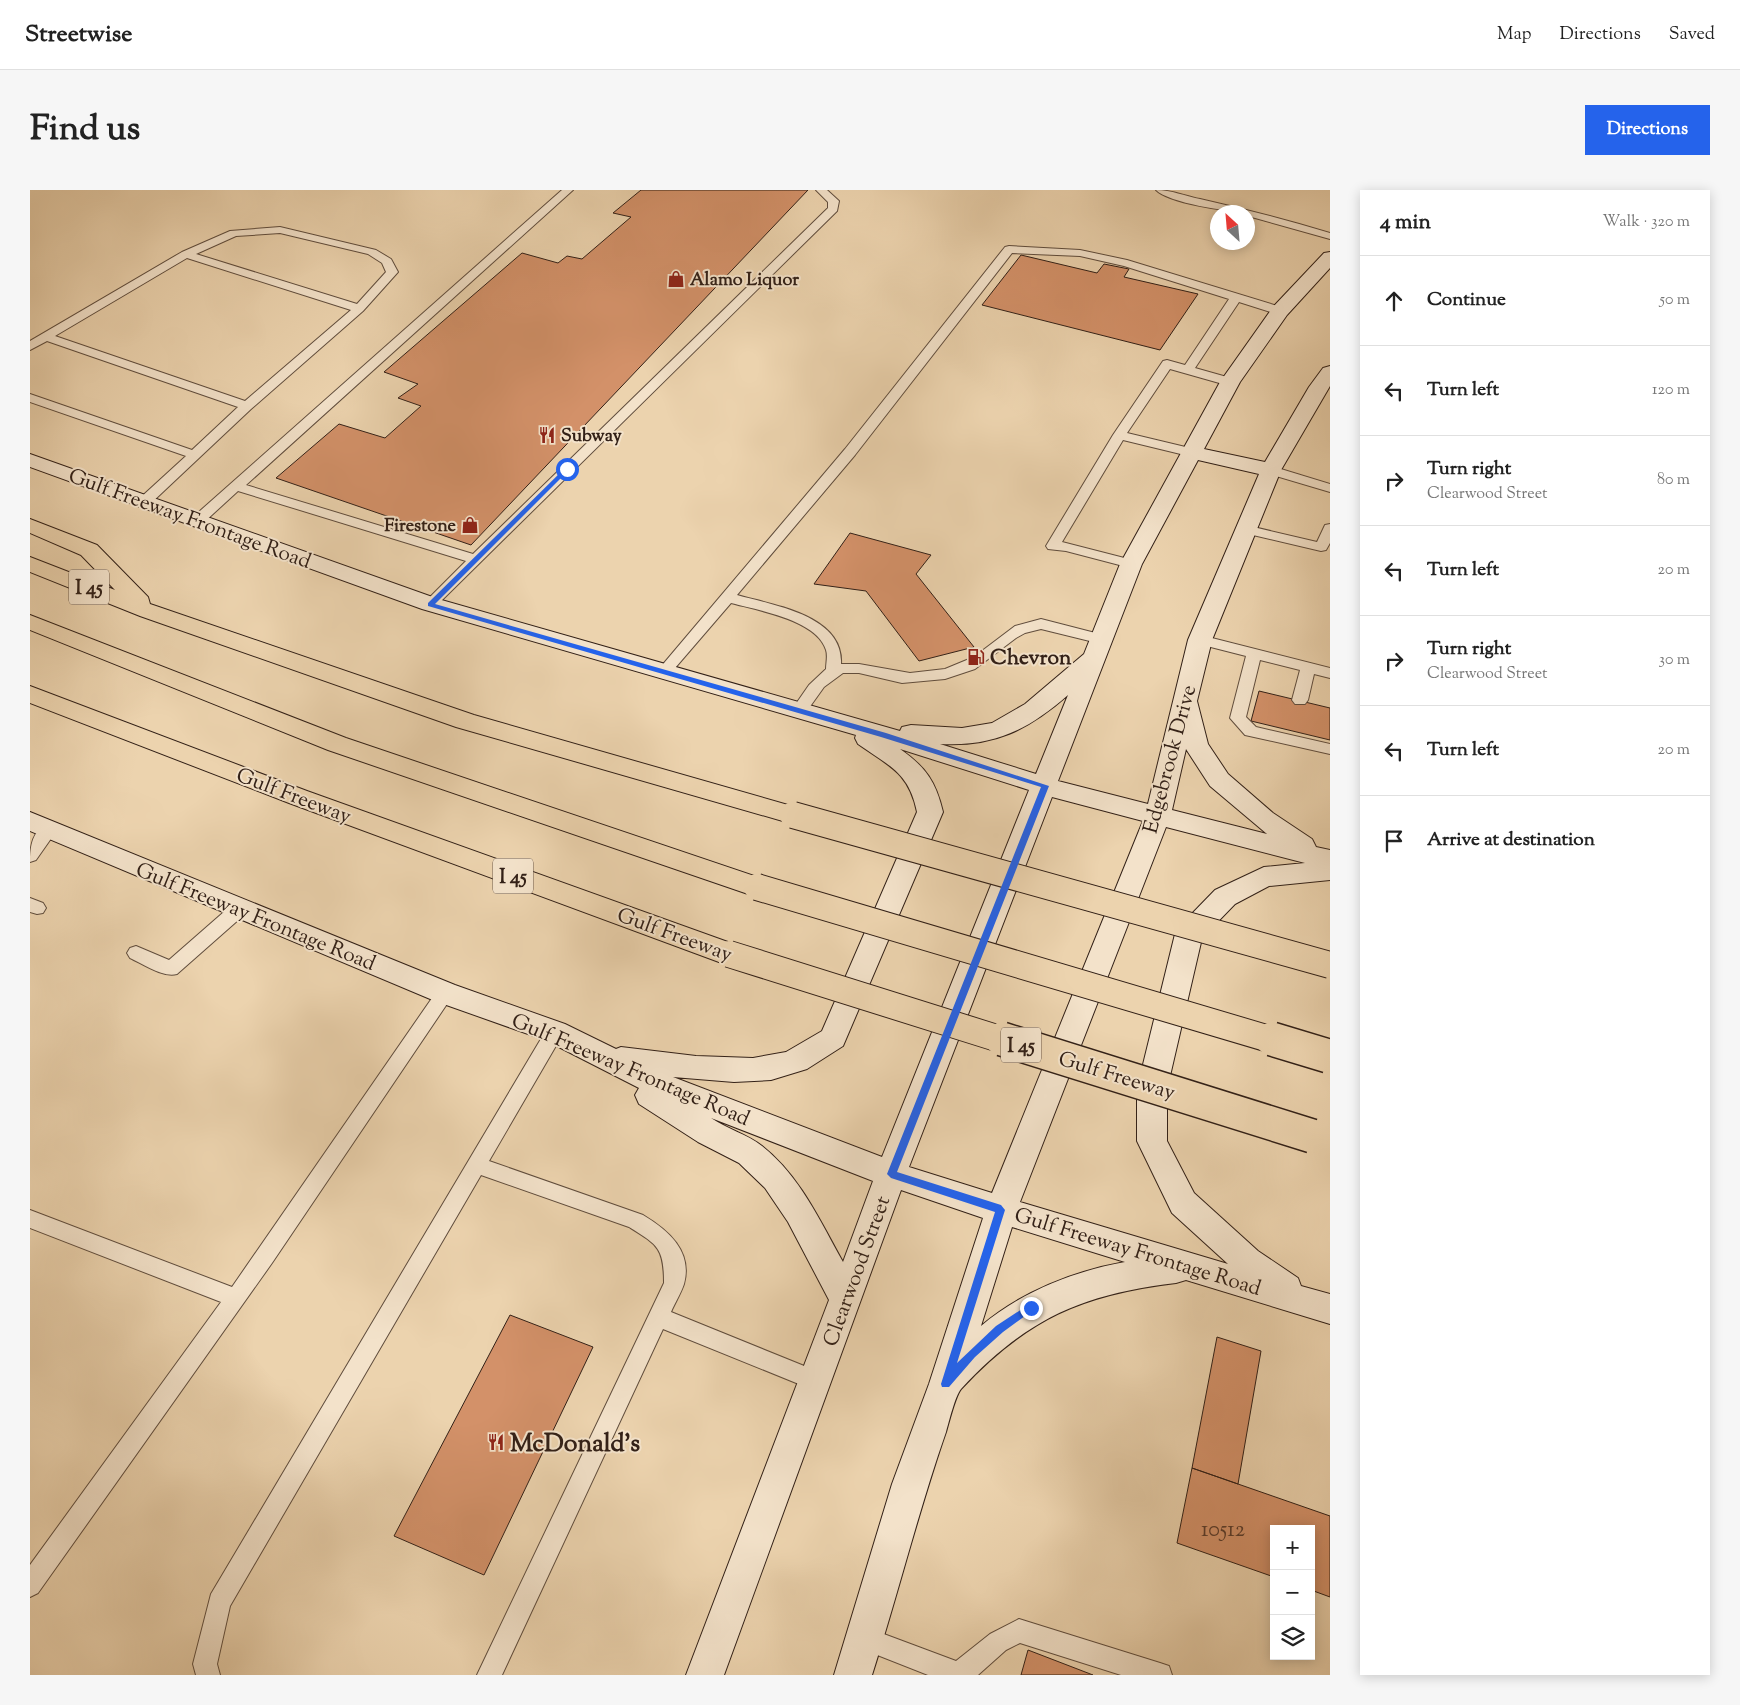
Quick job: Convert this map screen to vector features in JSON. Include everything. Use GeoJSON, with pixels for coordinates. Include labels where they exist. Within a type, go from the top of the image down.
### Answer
{"type":"FeatureCollection","features":[{"type":"Feature","properties":{"kind":"highway"},"geometry":{"type":"LineString","coordinates":[[30,525],[88,550],[148,610]]}},
{"type":"Feature","properties":{"kind":"highway","name":"I 45"},"geometry":{"type":"LineString","coordinates":[[30,564],[148,610],[465,721],[1330,965]]}},
{"type":"Feature","properties":{"kind":"highway"},"geometry":{"type":"LineString","coordinates":[[30,622],[337,744],[757,887],[1329,1057]]}},
{"type":"Feature","properties":{"kind":"highway","name":"Gulf Freeway"},"geometry":{"type":"LineString","coordinates":[[30,694],[298,797],[729,954],[1321,1139]]}},
{"type":"Feature","properties":{"kind":"main road"},"geometry":{"type":"LineString","coordinates":[[1045,786],[1131,564],[1230,382],[1280,311],[1330,257]]}},
{"type":"Feature","properties":{"kind":"main road","name":"Edgebrook Drive"},"geometry":{"type":"LineString","coordinates":[[1001,1210],[1158,815],[1200,640],[1245,528],[1271,470],[1318,387],[1330,372]]}},
{"type":"Feature","properties":{"kind":"main road"},"geometry":{"type":"LineString","coordinates":[[1192,453],[1271,470]]}},
{"type":"Feature","properties":{"kind":"main road","name":"Gulf Freeway Frontage Road"},"geometry":{"type":"LineString","coordinates":[[30,460],[430,604],[850,725],[1045,786],[1158,815],[1327,863]]}},
{"type":"Feature","properties":{"kind":"main road"},"geometry":{"type":"LineString","coordinates":[[850,725],[918,734],[970,736],[1011,725],[1047,699],[1098,648]]}},
{"type":"Feature","properties":{"kind":"main road"},"geometry":{"type":"LineString","coordinates":[[1186,697],[1196,745],[1219,780],[1264,819],[1327,863]]}},
{"type":"Feature","properties":{"kind":"main road"},"geometry":{"type":"LineString","coordinates":[[605,1057],[711,1068],[773,1068],[814,1053],[833,1038],[930,812],[926,789],[906,765],[850,725]]}},
{"type":"Feature","properties":{"kind":"main road","name":"Clearwood Street"},"geometry":{"type":"LineString","coordinates":[[705,1675],[816,1381],[891,1174],[1045,786]]}},
{"type":"Feature","properties":{"kind":"main road","name":"Gulf Freeway Frontage Road"},"geometry":{"type":"LineString","coordinates":[[40,826],[445,993],[555,1032],[675,1092],[891,1174],[1001,1210],[1318,1305]]}},
{"type":"Feature","properties":{"kind":"main road"},"geometry":{"type":"LineString","coordinates":[[1318,1305],[1247,1261],[1183,1203],[1152,1141],[1152,1089],[1189,934],[1225,897],[1264,877],[1327,863]]}},
{"type":"Feature","properties":{"kind":"main road"},"geometry":{"type":"LineString","coordinates":[[605,1057],[647,1093],[709,1133],[750,1154],[776,1179],[799,1212],[846,1300]]}},
{"type":"Feature","properties":{"kind":"main road"},"geometry":{"type":"LineString","coordinates":[[852,1675],[865,1639],[910,1484],[946,1384],[1001,1210]]}},
{"type":"Feature","properties":{"kind":"main road"},"geometry":{"type":"LineString","coordinates":[[946,1384],[971,1354],[999,1329],[1031,1308],[1066,1291],[1102,1280],[1141,1272],[1193,1268]]}},
{"type":"Feature","properties":{"kind":"lane"},"geometry":{"type":"LineString","coordinates":[[197,521],[568,190]]}},
{"type":"Feature","properties":{"kind":"lane"},"geometry":{"type":"LineString","coordinates":[[430,604],[833,210],[834,201],[821,190]]}},
{"type":"Feature","properties":{"kind":"lane"},"geometry":{"type":"LineString","coordinates":[[1161,190],[1189,200],[1212,205]]}},
{"type":"Feature","properties":{"kind":"lane"},"geometry":{"type":"LineString","coordinates":[[1255,215],[1330,236]]}},
{"type":"Feature","properties":{"kind":"lane"},"geometry":{"type":"LineString","coordinates":[[30,346],[186,254],[234,233],[280,230],[372,252],[387,261],[392,272],[359,309],[247,406],[144,502]]}},
{"type":"Feature","properties":{"kind":"lane"},"geometry":{"type":"LineString","coordinates":[[664,672],[850,452],[1009,250],[1080,253],[1117,261],[1280,311]]}},
{"type":"Feature","properties":{"kind":"lane"},"geometry":{"type":"LineString","coordinates":[[186,254],[359,309]]}},
{"type":"Feature","properties":{"kind":"lane"},"geometry":{"type":"LineString","coordinates":[[1188,370],[1236,297]]}},
{"type":"Feature","properties":{"kind":"lane"},"geometry":{"type":"LineString","coordinates":[[46,337],[247,406]]}},
{"type":"Feature","properties":{"kind":"lane"},"geometry":{"type":"LineString","coordinates":[[1131,564],[1066,547],[1053,546],[1119,435],[1167,364],[1230,382]]}},
{"type":"Feature","properties":{"kind":"lane"},"geometry":{"type":"LineString","coordinates":[[30,398],[194,455]]}},
{"type":"Feature","properties":{"kind":"lane"},"geometry":{"type":"LineString","coordinates":[[1119,435],[1192,453]]}},
{"type":"Feature","properties":{"kind":"lane"},"geometry":{"type":"LineString","coordinates":[[1271,470],[1330,488]]}},
{"type":"Feature","properties":{"kind":"lane"},"geometry":{"type":"LineString","coordinates":[[236,486],[475,559]]}},
{"type":"Feature","properties":{"kind":"lane"},"geometry":{"type":"LineString","coordinates":[[1245,528],[1321,547],[1330,528]]}},
{"type":"Feature","properties":{"kind":"lane"},"geometry":{"type":"LineString","coordinates":[[727,597],[809,621],[826,634],[834,649],[833,672]]}},
{"type":"Feature","properties":{"kind":"lane"},"geometry":{"type":"LineString","coordinates":[[800,711],[819,682],[833,672],[846,667],[903,678],[936,676],[971,665],[1017,629],[1031,625],[1041,624],[1098,648]]}},
{"type":"Feature","properties":{"kind":"lane"},"geometry":{"type":"LineString","coordinates":[[1200,640],[1330,673]]}},
{"type":"Feature","properties":{"kind":"lane"},"geometry":{"type":"LineString","coordinates":[[1254,654],[1238,718],[1251,731],[1292,736],[1330,749]]}},
{"type":"Feature","properties":{"kind":"lane"},"geometry":{"type":"LineString","coordinates":[[1300,700],[1308,668]]}},
{"type":"Feature","properties":{"kind":"lane"},"geometry":{"type":"LineString","coordinates":[[30,856],[40,826]]}},
{"type":"Feature","properties":{"kind":"lane"},"geometry":{"type":"LineString","coordinates":[[136,953],[172,969],[239,909]]}},
{"type":"Feature","properties":{"kind":"lane"},"geometry":{"type":"LineString","coordinates":[[30,1584],[236,1298],[445,993]]}},
{"type":"Feature","properties":{"kind":"lane"},"geometry":{"type":"LineString","coordinates":[[208,1675],[205,1664],[219,1602],[555,1032]]}},
{"type":"Feature","properties":{"kind":"lane"},"geometry":{"type":"LineString","coordinates":[[477,1165],[636,1221],[660,1236],[674,1256],[674,1283],[489,1675]]}},
{"type":"Feature","properties":{"kind":"lane"},"geometry":{"type":"LineString","coordinates":[[30,1219],[236,1298]]}},
{"type":"Feature","properties":{"kind":"lane"},"geometry":{"type":"LineString","coordinates":[[658,1317],[816,1381]]}},
{"type":"Feature","properties":{"kind":"lane"},"geometry":{"type":"LineString","coordinates":[[865,1639],[960,1674],[998,1642],[1019,1631],[1160,1675]]}},
{"type":"Feature","properties":{"kind":"building"},"geometry":{"type":"Polygon","coordinates":[[[641,190],[808,190],[471,545],[276,478],[339,424],[385,438],[421,406],[398,398],[418,384],[384,372],[522,253],[558,263],[567,256],[582,259],[631,217],[613,213],[641,190]]]}},
{"type":"Feature","properties":{"kind":"building"},"geometry":{"type":"Polygon","coordinates":[[[1021,255],[1097,273],[1104,264],[1129,269],[1124,277],[1198,294],[1160,350],[982,305],[1021,255]]]}},
{"type":"Feature","properties":{"kind":"building"},"geometry":{"type":"Polygon","coordinates":[[[850,533],[931,555],[916,574],[974,647],[919,661],[866,591],[814,584],[850,533]]]}},
{"type":"Feature","properties":{"kind":"building"},"geometry":{"type":"Polygon","coordinates":[[[1259,691],[1330,708],[1330,740],[1251,721],[1259,691]]]}},
{"type":"Feature","properties":{"kind":"building","name":"McDonald's"},"geometry":{"type":"Polygon","coordinates":[[[510,1315],[593,1347],[484,1575],[394,1536],[510,1315]]]}},
{"type":"Feature","properties":{"kind":"building"},"geometry":{"type":"Polygon","coordinates":[[[1217,1337],[1261,1351],[1238,1484],[1192,1468],[1217,1337]]]}},
{"type":"Feature","properties":{"kind":"building"},"geometry":{"type":"Polygon","coordinates":[[[1192,1468],[1330,1516],[1330,1597],[1315,1591],[1315,1525],[1270,1525],[1270,1576],[1177,1543],[1192,1468]]]}},
{"type":"Feature","properties":{"kind":"building"},"geometry":{"type":"Polygon","coordinates":[[[1028,1650],[1093,1675],[1021,1675],[1028,1650]]]}},
{"type":"Feature","properties":{"kind":"place","name":"Alamo Liquor"},"geometry":{"type":"Point","coordinates":[676,279]}},
{"type":"Feature","properties":{"kind":"place","name":"Subway"},"geometry":{"type":"Point","coordinates":[547,435]}},
{"type":"Feature","properties":{"kind":"place","name":"Firestone"},"geometry":{"type":"Point","coordinates":[470,525]}},
{"type":"Feature","properties":{"kind":"place","name":"Chevron"},"geometry":{"type":"Point","coordinates":[976,657]}},
{"type":"Feature","properties":{"kind":"place","name":"McDonald's"},"geometry":{"type":"Point","coordinates":[496,1442]}},
{"type":"Feature","properties":{"kind":"route"},"geometry":{"type":"LineString","coordinates":[[567,469],[430,604],[884,735],[1045,786],[891,1174],[1001,1210],[946,1384],[971,1354],[999,1329],[1031,1308]]}}]}
